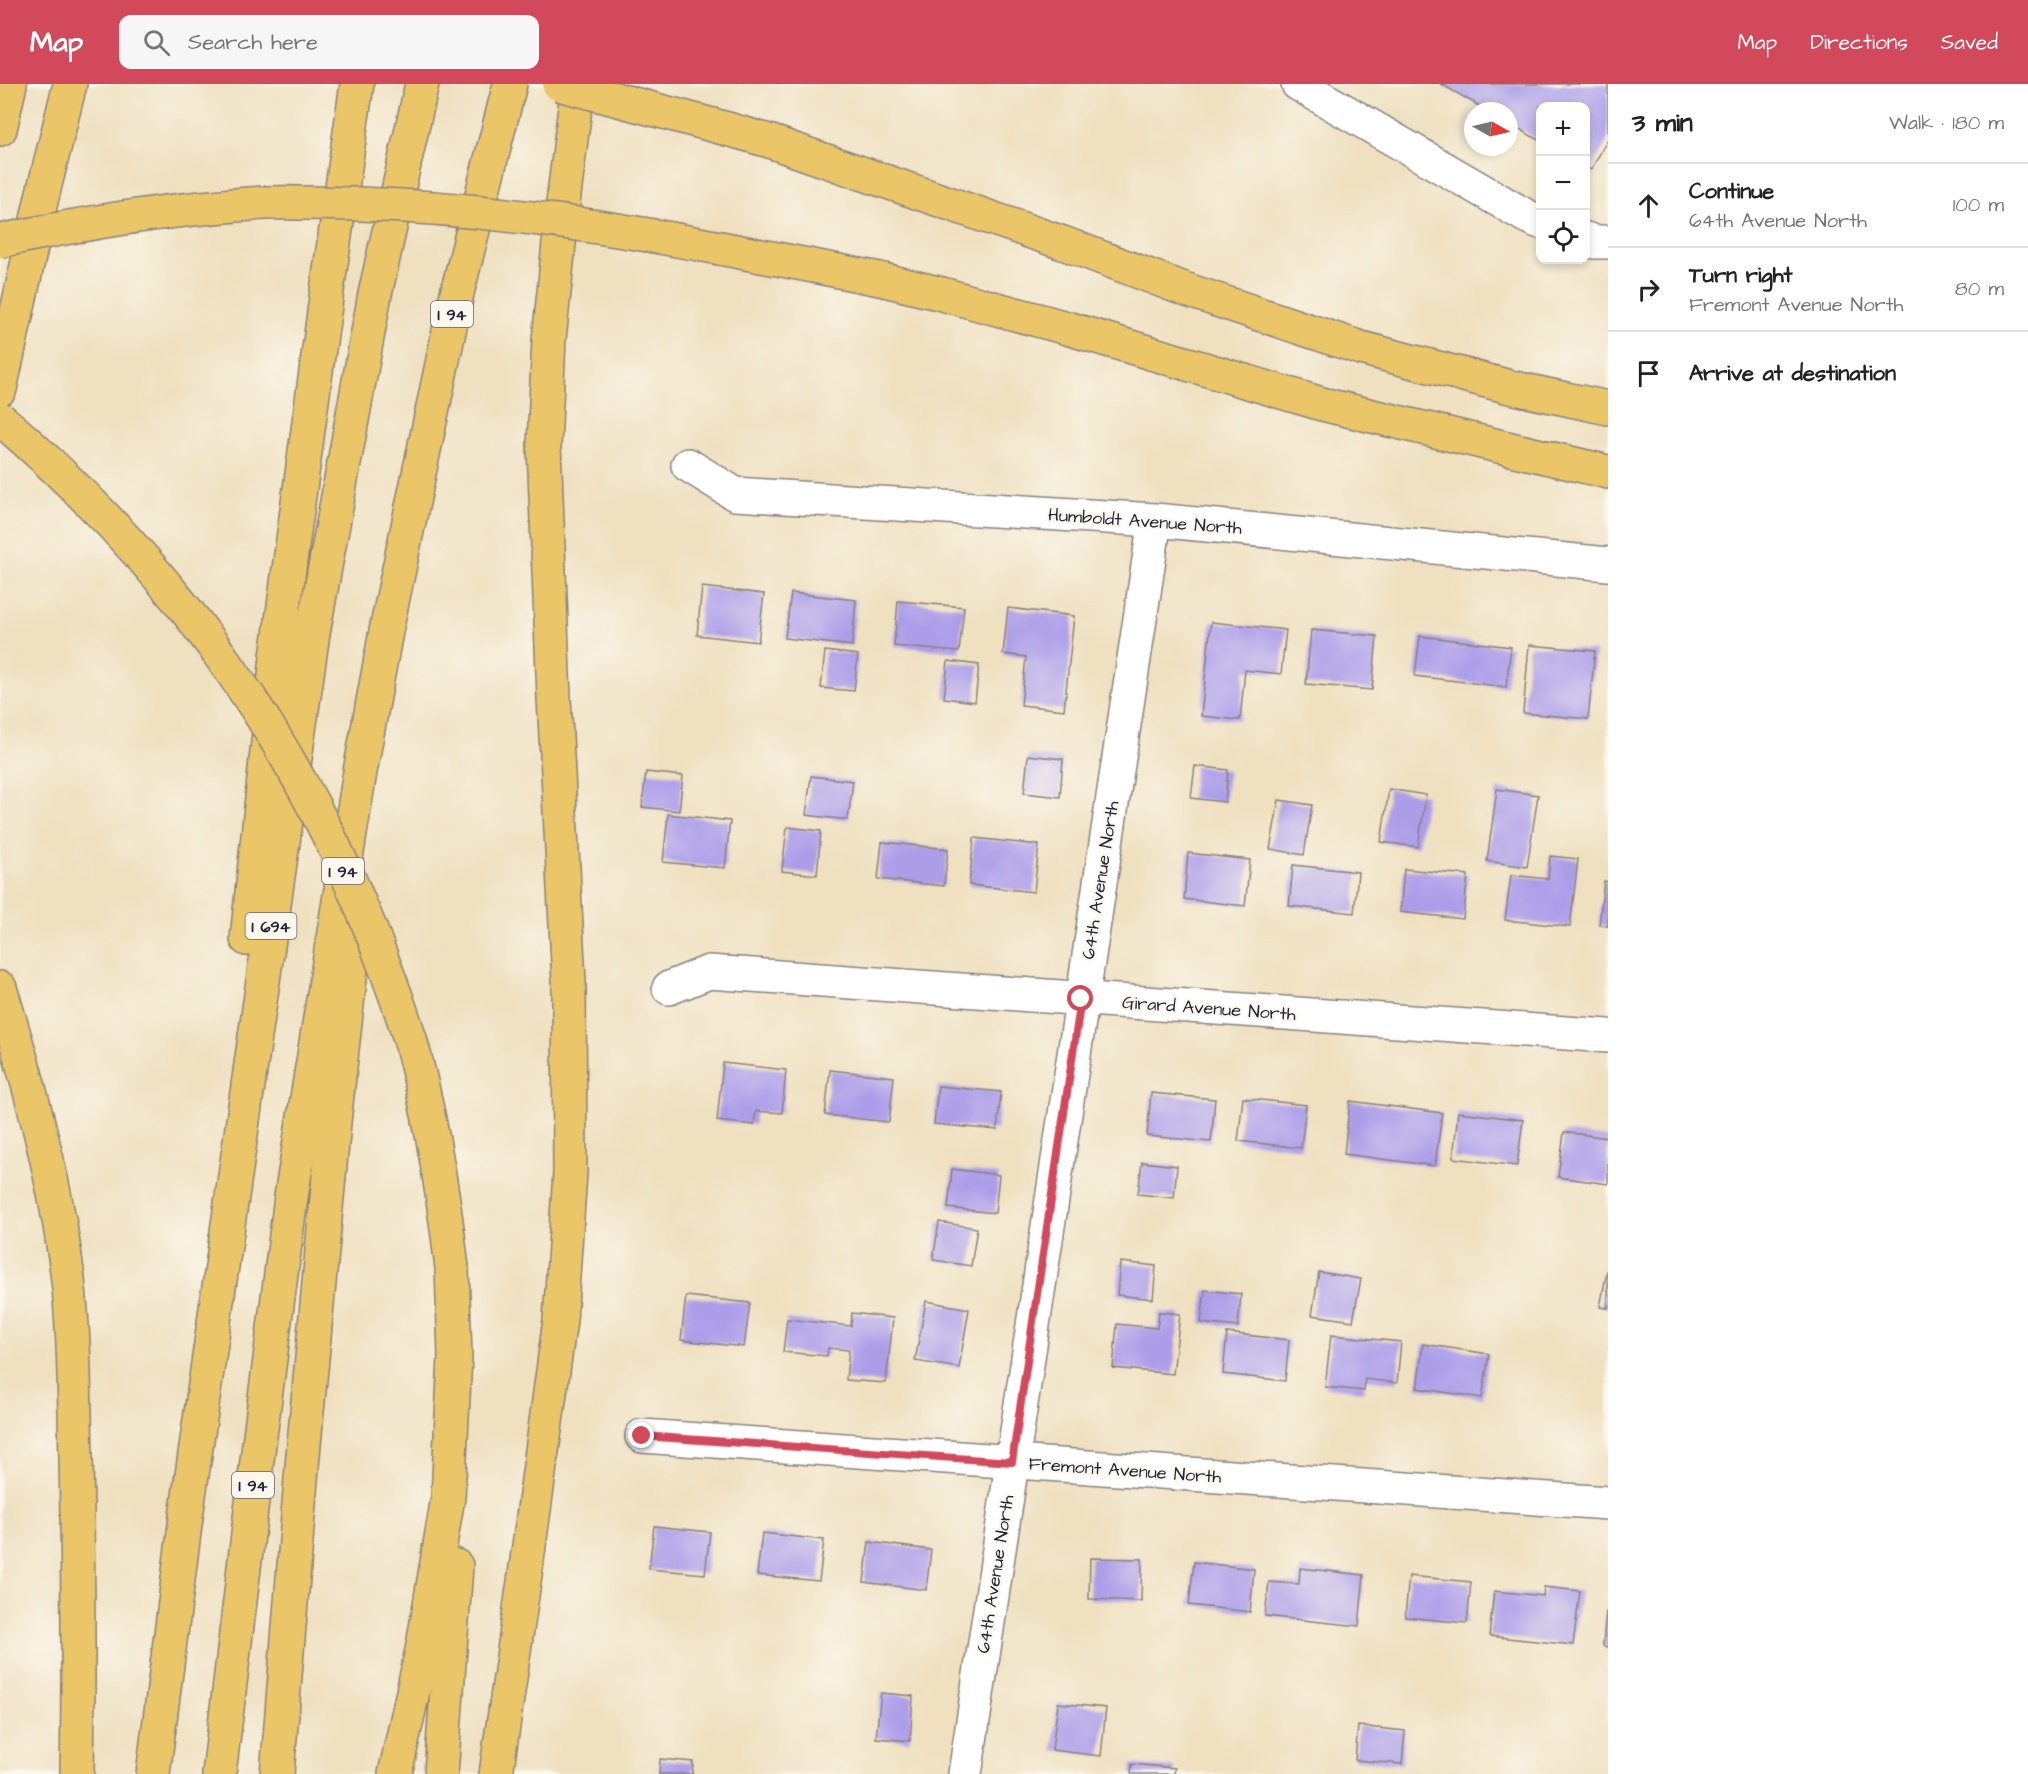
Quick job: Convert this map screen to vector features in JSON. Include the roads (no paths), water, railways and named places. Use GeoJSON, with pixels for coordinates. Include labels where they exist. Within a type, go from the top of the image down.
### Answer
{"type":"FeatureCollection","features":[{"type":"Feature","properties":{"kind":"highway"},"geometry":{"type":"LineString","coordinates":[[0,129],[10,84]]}},
{"type":"Feature","properties":{"kind":"highway"},"geometry":{"type":"LineString","coordinates":[[0,389],[70,84]]}},
{"type":"Feature","properties":{"kind":"highway"},"geometry":{"type":"LineString","coordinates":[[186,1517],[277,657],[357,84]]}},
{"type":"Feature","properties":{"kind":"highway","name":"I 694"},"geometry":{"type":"LineString","coordinates":[[153,1774],[186,1517],[313,633],[375,294],[423,84]]}},
{"type":"Feature","properties":{"kind":"highway","name":"I 94"},"geometry":{"type":"LineString","coordinates":[[219,1774],[291,1197],[360,772],[387,626],[457,293],[510,84]]}},
{"type":"Feature","properties":{"kind":"highway"},"geometry":{"type":"LineString","coordinates":[[559,84],[769,141],[1063,243],[1184,289],[1361,348],[1510,387],[1608,408]]}},
{"type":"Feature","properties":{"kind":"highway"},"geometry":{"type":"LineString","coordinates":[[496,1774],[560,1320],[570,1173],[568,971],[552,665],[544,446],[549,340],[578,84]]}},
{"type":"Feature","properties":{"kind":"highway"},"geometry":{"type":"LineString","coordinates":[[0,241],[129,217],[226,206],[305,203],[416,206],[536,217],[627,230],[880,279],[942,294],[1067,328],[1322,404],[1608,472]]}},
{"type":"Feature","properties":{"kind":"highway"},"geometry":{"type":"LineString","coordinates":[[0,419],[113,524],[170,589],[224,658],[274,736],[311,800],[349,876],[380,954],[409,1037],[421,1081],[436,1158],[452,1268],[459,1424],[455,1571],[441,1774]]}},
{"type":"Feature","properties":{"kind":"highway"},"geometry":{"type":"LineString","coordinates":[[277,1774],[302,1466],[334,1122],[366,838],[404,547]]}},
{"type":"Feature","properties":{"kind":"highway"},"geometry":{"type":"LineString","coordinates":[[4,1002],[21,1057],[49,1172],[66,1259],[75,1430],[79,1672],[77,1774]]}},
{"type":"Feature","properties":{"kind":"highway"},"geometry":{"type":"LineString","coordinates":[[395,1774],[423,1646],[442,1535],[449,1480],[455,1356]]}},
{"type":"Feature","properties":{"kind":"street"},"geometry":{"type":"LineString","coordinates":[[1298,84],[1536,220]]}},
{"type":"Feature","properties":{"kind":"street"},"geometry":{"type":"LineString","coordinates":[[1590,240],[1608,242]]}},
{"type":"Feature","properties":{"kind":"street","name":"Humboldt Avenue North"},"geometry":{"type":"LineString","coordinates":[[688,465],[735,494],[1155,520],[1608,564]]}},
{"type":"Feature","properties":{"kind":"street","name":"64th Avenue North"},"geometry":{"type":"LineString","coordinates":[[965,1774],[1155,520]]}},
{"type":"Feature","properties":{"kind":"street","name":"Girard Avenue North"},"geometry":{"type":"LineString","coordinates":[[669,988],[709,972],[1608,1036]]}},
{"type":"Feature","properties":{"kind":"street","name":"Fremont Avenue North"},"geometry":{"type":"LineString","coordinates":[[642,1436],[1608,1503]]}}]}
